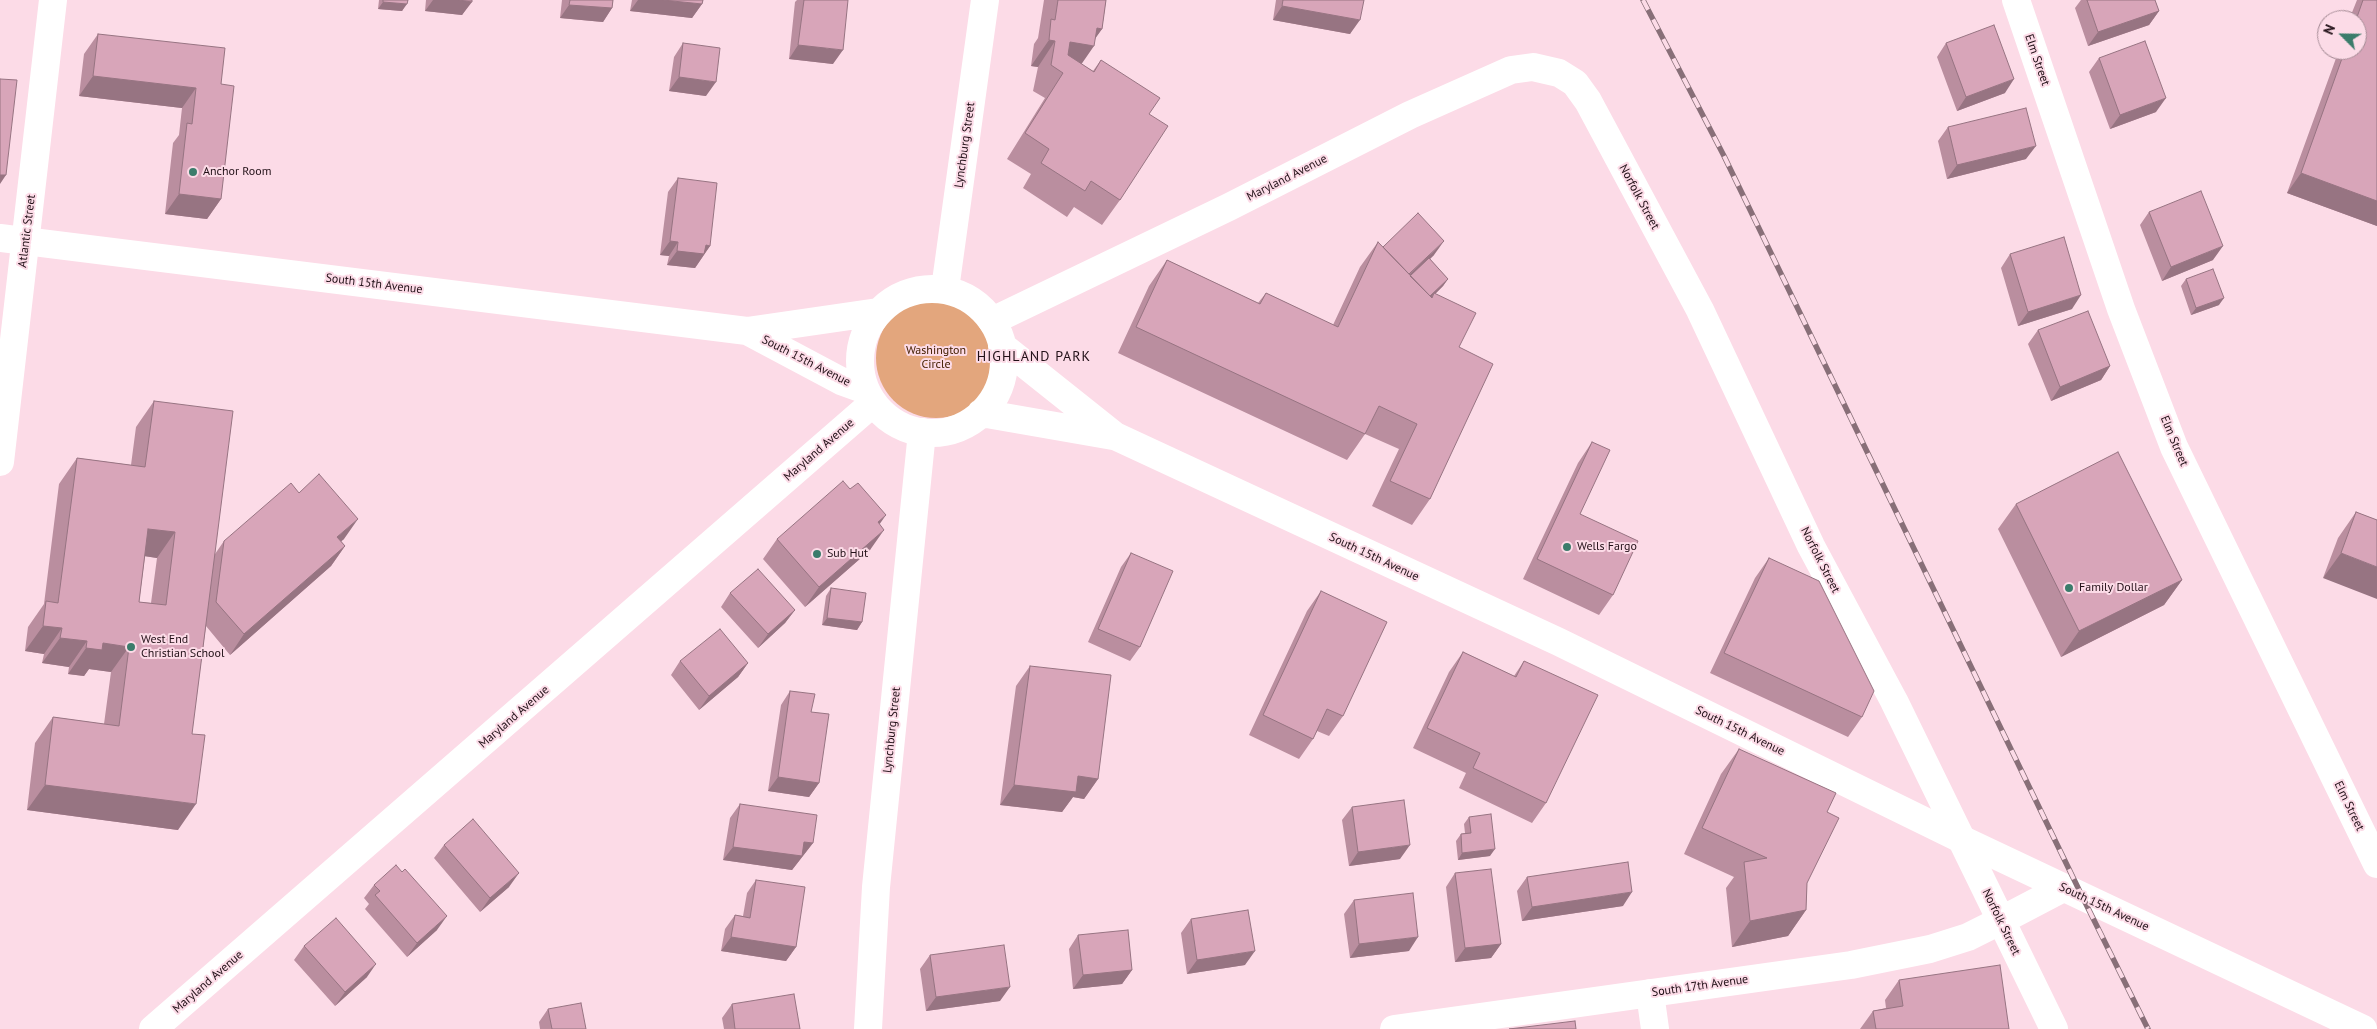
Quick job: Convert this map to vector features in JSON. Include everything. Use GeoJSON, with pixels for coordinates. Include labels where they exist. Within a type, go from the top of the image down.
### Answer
{"type":"FeatureCollection","features":[{"type":"Feature","properties":{"kind":"street","name":"Atlantic Street"},"geometry":{"type":"LineString","coordinates":[[0,462],[13,239],[54,0]]}},
{"type":"Feature","properties":{"kind":"street","name":"Lynchburg Street"},"geometry":{"type":"LineString","coordinates":[[945,290],[985,0]]}},
{"type":"Feature","properties":{"kind":"street","name":"Elm Street"},"geometry":{"type":"LineString","coordinates":[[2016,0],[2121,309],[2174,447],[2377,864]]}},
{"type":"Feature","properties":{"kind":"street","name":"Maryland Avenue"},"geometry":{"type":"LineString","coordinates":[[992,321],[1229,207],[1410,115],[1511,70],[1533,67],[1559,73],[1574,83],[1582,93]]}},
{"type":"Feature","properties":{"kind":"street","name":"Norfolk Street"},"geometry":{"type":"LineString","coordinates":[[1582,93],[1700,310],[1811,546],[1894,701],[2054,1029]]}},
{"type":"Feature","properties":{"kind":"street","name":"South 15th Avenue"},"geometry":{"type":"LineString","coordinates":[[13,239],[747,331],[878,312]]}},
{"type":"Feature","properties":{"kind":"street"},"geometry":{"type":"LineString","coordinates":[[920,289],[945,290],[963,296],[980,307],[992,321],[1002,346],[1003,370],[996,393],[981,413],[954,429],[922,432],[904,427],[886,417],[870,396],[860,370],[861,350],[867,330],[878,312],[897,297],[920,289]]}},
{"type":"Feature","properties":{"kind":"street","name":"South 15th Avenue"},"geometry":{"type":"LineString","coordinates":[[747,331],[870,396]]}},
{"type":"Feature","properties":{"kind":"street","name":"South 15th Avenue"},"geometry":{"type":"LineString","coordinates":[[1002,346],[1115,436],[1559,642],[1961,839],[2363,1029]]}},
{"type":"Feature","properties":{"kind":"street","name":"Maryland Avenue"},"geometry":{"type":"LineString","coordinates":[[153,1029],[644,604],[870,396]]}},
{"type":"Feature","properties":{"kind":"street","name":"South 15th Avenue"},"geometry":{"type":"LineString","coordinates":[[981,413],[1115,436]]}},
{"type":"Feature","properties":{"kind":"street","name":"Lynchburg Street"},"geometry":{"type":"LineString","coordinates":[[868,1029],[876,887],[922,432]]}},
{"type":"Feature","properties":{"kind":"street","name":"South 17th Avenue"},"geometry":{"type":"LineString","coordinates":[[1394,1029],[1850,965],[1930,949],[1968,937],[2063,888]]}},
{"type":"Feature","properties":{"kind":"street"},"geometry":{"type":"LineString","coordinates":[[1650,994],[1655,1029]]}},
{"type":"Feature","properties":{"kind":"green space","name":"Washington Circle"},"geometry":{"type":"Polygon","coordinates":[[[936,298],[948,299],[959,303],[969,308],[978,316],[986,325],[991,335],[995,346],[995,370],[991,381],[986,391],[978,400],[969,408],[959,413],[948,417],[936,418],[924,417],[913,413],[903,408],[894,400],[886,391],[881,381],[877,370],[876,358],[877,346],[881,335],[886,325],[894,316],[903,308],[913,303],[924,299],[936,298]]]}},
{"type":"Feature","properties":{"kind":"building"},"geometry":{"type":"Polygon","coordinates":[[[383,0],[408,0],[407,4],[383,2],[383,0]]]}},
{"type":"Feature","properties":{"kind":"building"},"geometry":{"type":"Polygon","coordinates":[[[570,0],[613,0],[612,8],[569,5],[570,0]]]}},
{"type":"Feature","properties":{"kind":"building"},"geometry":{"type":"Polygon","coordinates":[[[663,0],[703,0],[702,4],[663,0]]]}},
{"type":"Feature","properties":{"kind":"building"},"geometry":{"type":"Polygon","coordinates":[[[804,0],[848,0],[843,50],[798,45],[804,0]]]}},
{"type":"Feature","properties":{"kind":"building"},"geometry":{"type":"Polygon","coordinates":[[[1058,0],[1106,0],[1102,29],[1097,28],[1094,46],[1070,42],[1068,55],[1094,72],[1101,60],[1160,98],[1149,114],[1168,126],[1120,200],[1091,181],[1085,191],[1041,163],[1049,149],[1025,133],[1063,73],[1051,65],[1055,41],[1049,40],[1051,19],[1055,20],[1058,0]]]}},
{"type":"Feature","properties":{"kind":"building"},"geometry":{"type":"Polygon","coordinates":[[[1283,0],[1364,0],[1360,20],[1282,6],[1283,0]]]}},
{"type":"Feature","properties":{"kind":"building"},"geometry":{"type":"Polygon","coordinates":[[[2087,0],[2155,0],[2159,11],[2098,32],[2087,0]]]}},
{"type":"Feature","properties":{"kind":"building"},"geometry":{"type":"Polygon","coordinates":[[[2363,0],[2377,0],[2377,201],[2301,173],[2341,60],[2367,60],[2367,10],[2360,10],[2363,0]]]}},
{"type":"Feature","properties":{"kind":"building"},"geometry":{"type":"Polygon","coordinates":[[[1994,25],[2014,79],[1966,97],[1946,43],[1994,25]]]}},
{"type":"Feature","properties":{"kind":"building"},"geometry":{"type":"Polygon","coordinates":[[[98,34],[225,48],[221,84],[234,86],[221,199],[179,194],[187,123],[192,124],[196,88],[93,76],[98,34]]]}},
{"type":"Feature","properties":{"kind":"building"},"geometry":{"type":"Polygon","coordinates":[[[2145,41],[2166,98],[2120,115],[2099,58],[2145,41]]]}},
{"type":"Feature","properties":{"kind":"building"},"geometry":{"type":"Polygon","coordinates":[[[683,43],[720,48],[716,82],[679,77],[683,43]]]}},
{"type":"Feature","properties":{"kind":"building"},"geometry":{"type":"Polygon","coordinates":[[[0,79],[17,80],[6,175],[0,175],[0,79]]]}},
{"type":"Feature","properties":{"kind":"building"},"geometry":{"type":"Polygon","coordinates":[[[2026,108],[2036,146],[1957,165],[1948,127],[2026,108]]]}},
{"type":"Feature","properties":{"kind":"building"},"geometry":{"type":"Polygon","coordinates":[[[678,178],[717,183],[710,246],[706,245],[704,254],[677,251],[678,242],[670,241],[678,178]]]}},
{"type":"Feature","properties":{"kind":"building"},"geometry":{"type":"Polygon","coordinates":[[[2201,191],[2223,246],[2171,267],[2149,212],[2201,191]]]}},
{"type":"Feature","properties":{"kind":"building"},"geometry":{"type":"Polygon","coordinates":[[[1418,213],[1444,241],[1409,274],[1383,247],[1418,213]]]}},
{"type":"Feature","properties":{"kind":"building"},"geometry":{"type":"Polygon","coordinates":[[[2064,237],[2081,295],[2028,312],[2010,254],[2064,237]]]}},
{"type":"Feature","properties":{"kind":"building"},"geometry":{"type":"Polygon","coordinates":[[[1378,242],[1432,298],[1434,293],[1476,313],[1459,347],[1493,364],[1430,499],[1390,481],[1417,424],[1379,406],[1365,434],[1136,327],[1167,260],[1260,304],[1266,293],[1338,327],[1378,242]]]}},
{"type":"Feature","properties":{"kind":"building"},"geometry":{"type":"Polygon","coordinates":[[[1429,258],[1448,279],[1430,296],[1410,276],[1429,258]]]}},
{"type":"Feature","properties":{"kind":"building"},"geometry":{"type":"Polygon","coordinates":[[[2213,269],[2224,298],[2196,308],[2186,279],[2213,269]]]}},
{"type":"Feature","properties":{"kind":"building"},"geometry":{"type":"Polygon","coordinates":[[[2088,311],[2110,366],[2060,387],[2038,330],[2088,311]]]}},
{"type":"Feature","properties":{"kind":"building"},"geometry":{"type":"Polygon","coordinates":[[[154,401],[233,411],[192,734],[205,735],[196,804],[45,785],[53,717],[119,726],[129,647],[103,643],[102,650],[86,648],[87,641],[60,638],[62,628],[43,626],[46,601],[58,603],[77,458],[145,467],[154,401]],[[148,529],[139,602],[166,605],[175,532],[148,529]]]}},
{"type":"Feature","properties":{"kind":"building","name":"Wells Fargo"},"geometry":{"type":"Polygon","coordinates":[[[1592,442],[1610,450],[1580,514],[1638,541],[1613,595],[1537,559],[1592,442]]]}},
{"type":"Feature","properties":{"kind":"building"},"geometry":{"type":"Polygon","coordinates":[[[2118,452],[2182,580],[2079,631],[2016,504],[2118,452]]]}},
{"type":"Feature","properties":{"kind":"building"},"geometry":{"type":"Polygon","coordinates":[[[319,474],[358,519],[337,537],[345,546],[244,634],[216,602],[224,541],[291,483],[299,493],[319,474]]]}},
{"type":"Feature","properties":{"kind":"building","name":"Sub Hut"},"geometry":{"type":"Polygon","coordinates":[[[843,481],[850,489],[858,483],[886,515],[878,522],[884,530],[819,587],[777,539],[843,481]]]}},
{"type":"Feature","properties":{"kind":"building"},"geometry":{"type":"Polygon","coordinates":[[[2356,512],[2377,520],[2377,567],[2341,553],[2356,512]]]}},
{"type":"Feature","properties":{"kind":"building"},"geometry":{"type":"Polygon","coordinates":[[[1131,553],[1173,571],[1140,647],[1098,629],[1131,553]]]}},
{"type":"Feature","properties":{"kind":"building"},"geometry":{"type":"Polygon","coordinates":[[[1769,558],[1819,581],[1874,691],[1862,717],[1724,653],[1769,558]]]}},
{"type":"Feature","properties":{"kind":"building"},"geometry":{"type":"Polygon","coordinates":[[[758,569],[795,610],[768,634],[730,593],[758,569]]]}},
{"type":"Feature","properties":{"kind":"building"},"geometry":{"type":"Polygon","coordinates":[[[831,588],[866,593],[862,622],[827,618],[831,588]]]}},
{"type":"Feature","properties":{"kind":"building"},"geometry":{"type":"Polygon","coordinates":[[[1321,591],[1387,622],[1343,716],[1327,709],[1313,739],[1263,715],[1321,591]]]}},
{"type":"Feature","properties":{"kind":"building"},"geometry":{"type":"Polygon","coordinates":[[[720,629],[748,663],[709,696],[680,661],[720,629]]]}},
{"type":"Feature","properties":{"kind":"building"},"geometry":{"type":"Polygon","coordinates":[[[1463,652],[1516,677],[1524,661],[1598,695],[1546,803],[1473,768],[1480,753],[1427,728],[1463,652]]]}},
{"type":"Feature","properties":{"kind":"building"},"geometry":{"type":"Polygon","coordinates":[[[1030,666],[1111,675],[1098,779],[1078,776],[1076,792],[1014,785],[1030,666]]]}},
{"type":"Feature","properties":{"kind":"building"},"geometry":{"type":"Polygon","coordinates":[[[790,691],[815,694],[811,712],[829,714],[819,783],[778,777],[790,691]]]}},
{"type":"Feature","properties":{"kind":"building"},"geometry":{"type":"Polygon","coordinates":[[[1739,749],[1836,793],[1827,812],[1839,818],[1807,883],[1806,910],[1750,921],[1744,862],[1767,858],[1702,828],[1739,749]]]}},
{"type":"Feature","properties":{"kind":"building"},"geometry":{"type":"Polygon","coordinates":[[[1404,800],[1410,845],[1358,852],[1352,807],[1404,800]]]}},
{"type":"Feature","properties":{"kind":"building"},"geometry":{"type":"Polygon","coordinates":[[[740,804],[817,815],[813,843],[804,842],[802,856],[733,847],[740,804]]]}},
{"type":"Feature","properties":{"kind":"building"},"geometry":{"type":"Polygon","coordinates":[[[1491,814],[1495,849],[1462,853],[1461,834],[1471,833],[1469,817],[1491,814]]]}},
{"type":"Feature","properties":{"kind":"building"},"geometry":{"type":"Polygon","coordinates":[[[473,819],[519,873],[490,898],[444,845],[473,819]]]}},
{"type":"Feature","properties":{"kind":"building"},"geometry":{"type":"Polygon","coordinates":[[[1628,862],[1632,892],[1532,907],[1527,877],[1628,862]]]}},
{"type":"Feature","properties":{"kind":"building"},"geometry":{"type":"Polygon","coordinates":[[[396,865],[402,872],[405,869],[447,916],[417,943],[375,895],[380,891],[374,885],[396,865]]]}},
{"type":"Feature","properties":{"kind":"building"},"geometry":{"type":"Polygon","coordinates":[[[1491,869],[1501,944],[1465,948],[1455,873],[1491,869]]]}},
{"type":"Feature","properties":{"kind":"building"},"geometry":{"type":"Polygon","coordinates":[[[756,880],[805,887],[796,947],[731,937],[735,915],[750,918],[756,880]]]}},
{"type":"Feature","properties":{"kind":"building"},"geometry":{"type":"Polygon","coordinates":[[[1413,893],[1418,937],[1359,944],[1354,900],[1413,893]]]}},
{"type":"Feature","properties":{"kind":"building"},"geometry":{"type":"Polygon","coordinates":[[[1248,910],[1255,951],[1197,960],[1191,919],[1248,910]]]}},
{"type":"Feature","properties":{"kind":"building"},"geometry":{"type":"Polygon","coordinates":[[[336,918],[376,964],[345,992],[304,946],[336,918]]]}},
{"type":"Feature","properties":{"kind":"building"},"geometry":{"type":"Polygon","coordinates":[[[1128,930],[1132,970],[1083,975],[1078,935],[1128,930]]]}},
{"type":"Feature","properties":{"kind":"building"},"geometry":{"type":"Polygon","coordinates":[[[1004,945],[1010,987],[936,997],[930,955],[1004,945]]]}},
{"type":"Feature","properties":{"kind":"building"},"geometry":{"type":"Polygon","coordinates":[[[2000,965],[2009,1029],[1876,1029],[1873,1011],[1903,1006],[1899,980],[2000,965]]]}},
{"type":"Feature","properties":{"kind":"building"},"geometry":{"type":"Polygon","coordinates":[[[794,994],[800,1029],[735,1029],[732,1004],[794,994]]]}},
{"type":"Feature","properties":{"kind":"building"},"geometry":{"type":"Polygon","coordinates":[[[581,1003],[586,1029],[552,1029],[548,1009],[581,1003]]]}},
{"type":"Feature","properties":{"kind":"building"},"geometry":{"type":"Polygon","coordinates":[[[1575,1021],[1576,1029],[1509,1029],[1575,1021]]]}},
{"type":"Feature","properties":{"kind":"railway"},"geometry":{"type":"LineString","coordinates":[[1643,0],[1724,156],[2148,1029]]}},
{"type":"Feature","properties":{"kind":"place","name":"Anchor Room"},"geometry":{"type":"Point","coordinates":[193,172]}},
{"type":"Feature","properties":{"kind":"place","name":"Wells Fargo"},"geometry":{"type":"Point","coordinates":[1567,547]}},
{"type":"Feature","properties":{"kind":"place","name":"Sub Hut"},"geometry":{"type":"Point","coordinates":[817,554]}},
{"type":"Feature","properties":{"kind":"place","name":"Family Dollar"},"geometry":{"type":"Point","coordinates":[2069,588]}},
{"type":"Feature","properties":{"kind":"place","name":"West End Christian School"},"geometry":{"type":"Point","coordinates":[131,647]}},
{"type":"Feature","properties":{"kind":"district","name":"HIGHLAND PARK"},"geometry":{"type":"Point","coordinates":[1034,357]}}]}
